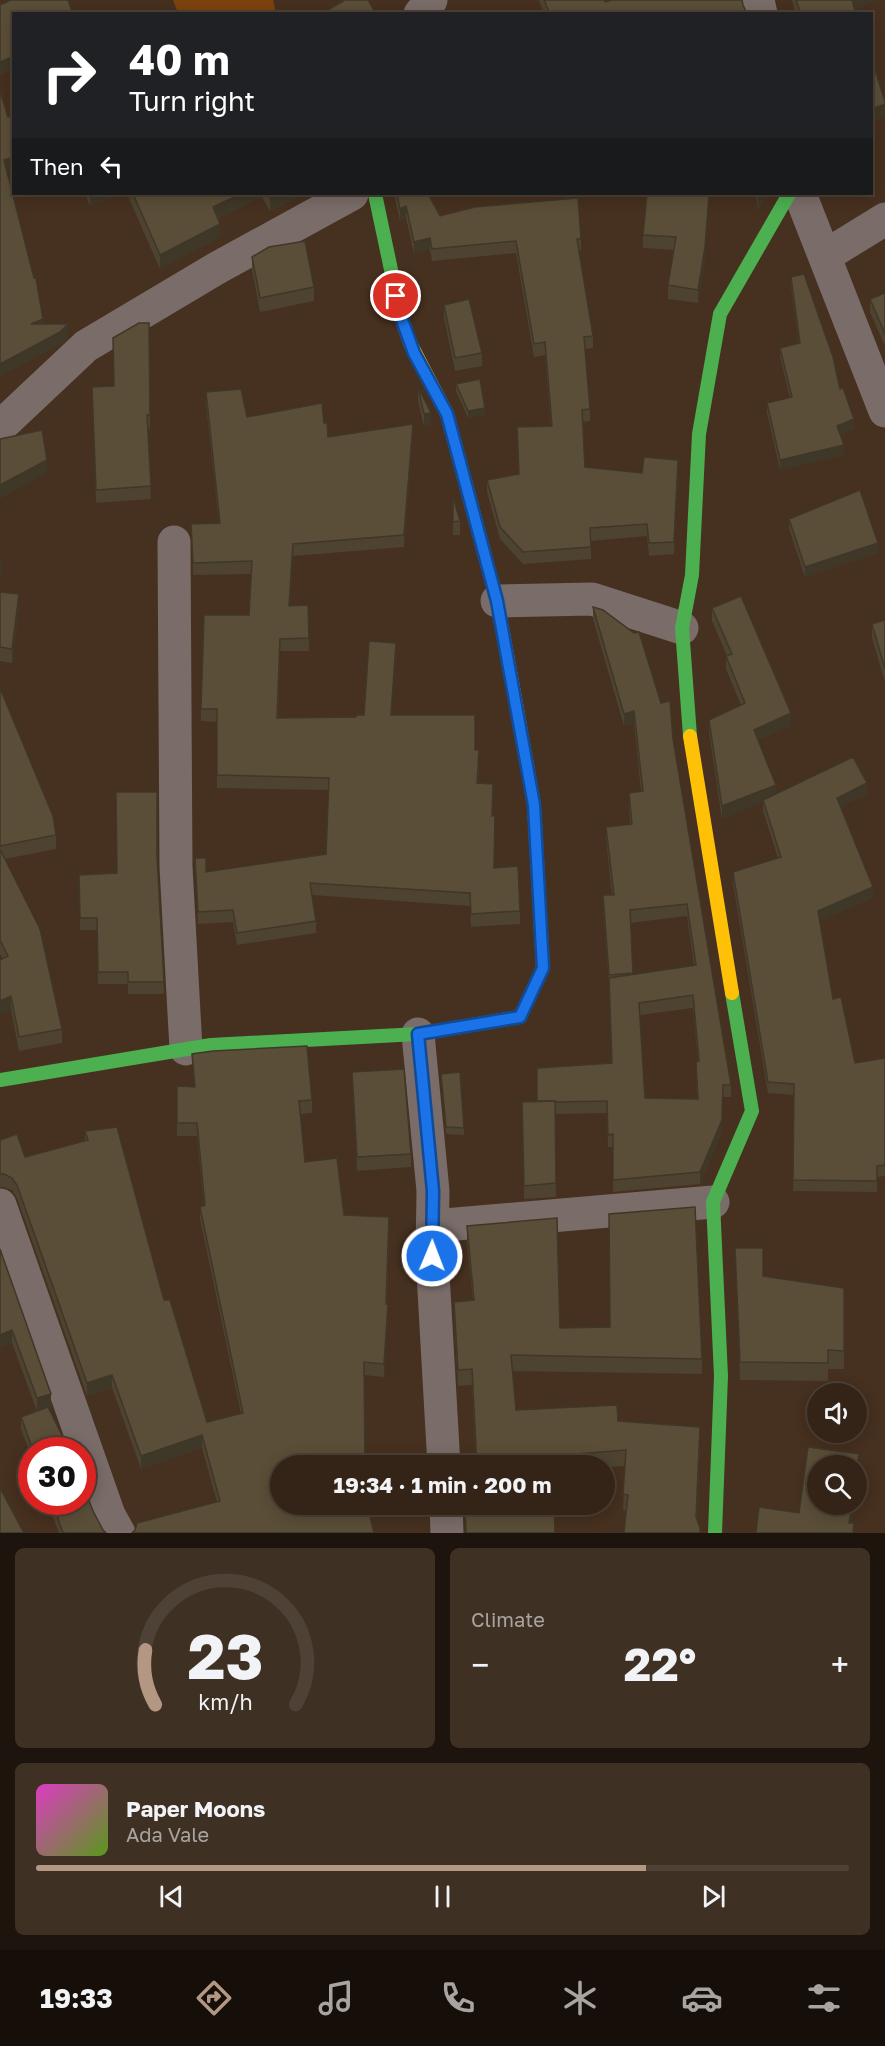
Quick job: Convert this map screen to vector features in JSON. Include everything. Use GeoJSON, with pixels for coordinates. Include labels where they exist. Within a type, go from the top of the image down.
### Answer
{"type":"FeatureCollection","features":[{"type":"Feature","properties":{"kind":"street"},"geometry":{"type":"LineString","coordinates":[[422,12],[431,0]]}},
{"type":"Feature","properties":{"kind":"street"},"geometry":{"type":"LineString","coordinates":[[0,427],[86,346],[217,268],[350,195]]}},
{"type":"Feature","properties":{"kind":"street"},"geometry":{"type":"LineString","coordinates":[[0,1080],[211,1045],[418,1034],[520,1017],[543,968],[534,805],[497,601],[447,414],[414,353],[401,317],[375,195]]}},
{"type":"Feature","properties":{"kind":"street"},"geometry":{"type":"LineString","coordinates":[[715,1533],[721,1376],[713,1202],[752,1111],[691,748],[682,628],[692,575],[699,434],[720,314],[788,195]]}},
{"type":"Feature","properties":{"kind":"street"},"geometry":{"type":"LineString","coordinates":[[800,195],[885,411]]}},
{"type":"Feature","properties":{"kind":"street"},"geometry":{"type":"LineString","coordinates":[[825,256],[885,219]]}},
{"type":"Feature","properties":{"kind":"street"},"geometry":{"type":"LineString","coordinates":[[174,542],[176,867],[186,1049]]}},
{"type":"Feature","properties":{"kind":"street"},"geometry":{"type":"LineString","coordinates":[[497,601],[592,598],[682,628]]}},
{"type":"Feature","properties":{"kind":"street"},"geometry":{"type":"LineString","coordinates":[[418,1034],[433,1191],[432,1256],[443,1455]]}},
{"type":"Feature","properties":{"kind":"street"},"geometry":{"type":"LineString","coordinates":[[433,1226],[713,1202]]}},
{"type":"Feature","properties":{"kind":"street"},"geometry":{"type":"LineString","coordinates":[[0,1205],[109,1515],[119,1533]]}},
{"type":"Feature","properties":{"kind":"street"},"geometry":{"type":"LineString","coordinates":[[446,1515],[447,1533]]}},
{"type":"Feature","properties":{"kind":"shaded area"},"geometry":{"type":"Polygon","coordinates":[[[173,0],[273,0],[276,12],[178,12],[173,0]]]}},
{"type":"Feature","properties":{"kind":"building"},"geometry":{"type":"Polygon","coordinates":[[[11,0],[68,0],[72,12],[12,12],[12,57],[0,62],[0,5],[11,0]]]}},
{"type":"Feature","properties":{"kind":"building"},"geometry":{"type":"Polygon","coordinates":[[[345,0],[368,0],[375,12],[324,12],[345,0]]]}},
{"type":"Feature","properties":{"kind":"building"},"geometry":{"type":"Polygon","coordinates":[[[544,0],[605,0],[605,2],[612,0],[742,0],[746,12],[549,12],[544,0]]]}},
{"type":"Feature","properties":{"kind":"building"},"geometry":{"type":"Polygon","coordinates":[[[796,0],[852,0],[855,12],[800,12],[796,0]]]}},
{"type":"Feature","properties":{"kind":"building"},"geometry":{"type":"Polygon","coordinates":[[[873,63],[885,102],[873,109],[873,63]]]}},
{"type":"Feature","properties":{"kind":"building"},"geometry":{"type":"Polygon","coordinates":[[[0,91],[8,117],[12,116],[12,158],[4,160],[34,278],[36,278],[43,319],[31,324],[68,324],[60,332],[0,364],[0,91]]]}},
{"type":"Feature","properties":{"kind":"building"},"geometry":{"type":"Polygon","coordinates":[[[133,195],[239,195],[213,207],[220,224],[160,255],[133,195]]]}},
{"type":"Feature","properties":{"kind":"building"},"geometry":{"type":"Polygon","coordinates":[[[397,195],[429,195],[440,216],[475,207],[578,198],[581,239],[577,239],[593,336],[584,337],[590,409],[582,410],[585,467],[642,473],[644,457],[678,460],[674,542],[649,543],[647,524],[590,528],[591,547],[523,552],[500,527],[487,480],[519,474],[517,427],[552,426],[545,342],[534,344],[516,241],[432,249],[430,238],[414,242],[406,206],[400,209],[397,195]]]}},
{"type":"Feature","properties":{"kind":"building"},"geometry":{"type":"Polygon","coordinates":[[[647,195],[709,195],[705,247],[698,290],[668,285],[676,237],[643,235],[647,195]]]}},
{"type":"Feature","properties":{"kind":"building"},"geometry":{"type":"Polygon","coordinates":[[[305,241],[314,287],[260,298],[252,257],[269,247],[305,241]]]}},
{"type":"Feature","properties":{"kind":"building"},"geometry":{"type":"Polygon","coordinates":[[[804,274],[833,357],[840,389],[843,388],[854,419],[837,426],[844,445],[780,460],[767,403],[792,397],[780,348],[800,343],[791,277],[804,274]]]}},
{"type":"Feature","properties":{"kind":"building"},"geometry":{"type":"Polygon","coordinates":[[[885,293],[885,334],[870,299],[885,293]]]}},
{"type":"Feature","properties":{"kind":"building"},"geometry":{"type":"Polygon","coordinates":[[[469,299],[482,353],[455,358],[444,305],[469,299]]]}},
{"type":"Feature","properties":{"kind":"building"},"geometry":{"type":"Polygon","coordinates":[[[139,323],[149,323],[150,415],[147,415],[151,486],[96,490],[92,387],[114,386],[113,338],[139,323]]]}},
{"type":"Feature","properties":{"kind":"building"},"geometry":{"type":"Polygon","coordinates":[[[480,379],[485,408],[468,411],[456,384],[480,379]]]}},
{"type":"Feature","properties":{"kind":"building"},"geometry":{"type":"Polygon","coordinates":[[[418,387],[431,413],[424,414],[418,387]]]}},
{"type":"Feature","properties":{"kind":"building"},"geometry":{"type":"Polygon","coordinates":[[[241,389],[247,417],[322,403],[328,437],[413,424],[404,535],[293,544],[289,606],[308,605],[309,638],[280,639],[277,718],[364,715],[369,641],[396,643],[391,715],[475,715],[475,750],[479,750],[477,783],[493,784],[494,868],[518,866],[520,911],[471,914],[470,893],[310,883],[316,921],[237,933],[233,910],[198,912],[195,858],[206,858],[206,872],[326,854],[329,778],[217,775],[217,709],[201,709],[204,615],[249,615],[252,561],[193,563],[191,524],[220,523],[206,392],[241,389]]]}},
{"type":"Feature","properties":{"kind":"building"},"geometry":{"type":"Polygon","coordinates":[[[42,430],[47,460],[0,485],[0,439],[42,430]]]}},
{"type":"Feature","properties":{"kind":"building"},"geometry":{"type":"Polygon","coordinates":[[[860,490],[878,543],[805,567],[789,519],[860,490]]]}},
{"type":"Feature","properties":{"kind":"building"},"geometry":{"type":"Polygon","coordinates":[[[453,497],[460,521],[453,522],[453,497]]]}},
{"type":"Feature","properties":{"kind":"building"},"geometry":{"type":"Polygon","coordinates":[[[0,592],[19,594],[12,649],[0,647],[0,592]]]}},
{"type":"Feature","properties":{"kind":"building"},"geometry":{"type":"Polygon","coordinates":[[[741,596],[791,713],[754,730],[776,785],[722,806],[709,720],[745,703],[726,656],[732,654],[712,608],[741,596]]]}},
{"type":"Feature","properties":{"kind":"building"},"geometry":{"type":"Polygon","coordinates":[[[593,607],[603,610],[634,633],[639,632],[661,703],[670,701],[673,739],[731,1085],[723,1085],[722,1120],[700,1172],[613,1180],[613,1134],[608,1135],[607,1101],[537,1101],[537,1068],[612,1063],[609,978],[696,965],[687,904],[630,910],[633,973],[609,975],[603,895],[614,895],[606,827],[632,824],[629,793],[643,791],[634,711],[624,714],[593,607]],[[693,995],[639,1003],[645,1098],[698,1099],[696,1062],[699,1061],[693,995]]]}},
{"type":"Feature","properties":{"kind":"building"},"geometry":{"type":"Polygon","coordinates":[[[885,620],[885,669],[872,624],[885,620]]]}},
{"type":"Feature","properties":{"kind":"building"},"geometry":{"type":"Polygon","coordinates":[[[0,688],[53,816],[56,835],[0,846],[0,688]]]}},
{"type":"Feature","properties":{"kind":"building"},"geometry":{"type":"Polygon","coordinates":[[[853,757],[867,783],[837,798],[873,887],[818,911],[833,999],[841,997],[855,1063],[885,1058],[885,1165],[877,1166],[877,1181],[793,1180],[794,1084],[768,1082],[733,872],[781,857],[763,800],[853,757]]]}},
{"type":"Feature","properties":{"kind":"building"},"geometry":{"type":"Polygon","coordinates":[[[116,792],[157,792],[157,856],[164,982],[128,982],[128,972],[98,972],[97,918],[80,918],[79,875],[117,873],[116,792]]]}},
{"type":"Feature","properties":{"kind":"building"},"geometry":{"type":"Polygon","coordinates":[[[0,849],[40,929],[62,1029],[19,1037],[11,996],[0,1001],[0,960],[8,956],[0,940],[0,849]]]}},
{"type":"Feature","properties":{"kind":"building"},"geometry":{"type":"Polygon","coordinates":[[[307,1046],[312,1100],[299,1101],[305,1162],[337,1158],[344,1215],[389,1217],[386,1304],[388,1304],[384,1364],[364,1362],[365,1455],[270,1455],[270,1515],[370,1515],[374,1533],[132,1533],[137,1523],[220,1501],[202,1435],[141,1456],[112,1375],[87,1383],[17,1185],[12,1178],[0,1174],[0,1140],[17,1134],[25,1157],[88,1140],[85,1131],[117,1127],[164,1300],[170,1300],[207,1422],[243,1413],[200,1207],[205,1205],[197,1123],[177,1123],[177,1086],[195,1087],[192,1054],[307,1046]]]}},
{"type":"Feature","properties":{"kind":"building"},"geometry":{"type":"Polygon","coordinates":[[[404,1069],[411,1154],[357,1157],[352,1072],[404,1069]]]}},
{"type":"Feature","properties":{"kind":"building"},"geometry":{"type":"Polygon","coordinates":[[[460,1072],[464,1128],[446,1127],[441,1074],[460,1072]]]}},
{"type":"Feature","properties":{"kind":"building"},"geometry":{"type":"Polygon","coordinates":[[[555,1101],[556,1183],[524,1186],[522,1102],[555,1101]]]}},
{"type":"Feature","properties":{"kind":"building"},"geometry":{"type":"Polygon","coordinates":[[[695,1207],[702,1359],[511,1355],[516,1410],[617,1405],[618,1421],[700,1427],[696,1517],[700,1533],[624,1533],[628,1495],[623,1494],[626,1450],[564,1455],[476,1455],[472,1369],[458,1370],[454,1302],[474,1300],[467,1226],[557,1218],[560,1328],[610,1327],[609,1214],[695,1207]]]}},
{"type":"Feature","properties":{"kind":"building"},"geometry":{"type":"Polygon","coordinates":[[[735,1248],[763,1248],[763,1276],[844,1288],[844,1351],[828,1350],[828,1363],[740,1362],[735,1248]]]}},
{"type":"Feature","properties":{"kind":"building"},"geometry":{"type":"Polygon","coordinates":[[[0,1249],[51,1394],[37,1398],[12,1330],[0,1335],[0,1249]]]}},
{"type":"Feature","properties":{"kind":"building"},"geometry":{"type":"Polygon","coordinates":[[[48,1407],[63,1437],[28,1437],[21,1417],[48,1407]]]}},
{"type":"Feature","properties":{"kind":"building"},"geometry":{"type":"Polygon","coordinates":[[[808,1447],[859,1454],[807,1455],[807,1515],[850,1515],[849,1523],[854,1523],[853,1533],[756,1533],[759,1507],[799,1513],[808,1447]]]}},
{"type":"Feature","properties":{"kind":"building"},"geometry":{"type":"Polygon","coordinates":[[[0,1488],[24,1533],[0,1533],[0,1488]]]}},
{"type":"Feature","properties":{"kind":"building"},"geometry":{"type":"Polygon","coordinates":[[[57,1515],[95,1515],[106,1533],[63,1533],[57,1515]]]}},
{"type":"Feature","properties":{"kind":"building"},"geometry":{"type":"Polygon","coordinates":[[[465,1515],[554,1515],[555,1533],[466,1533],[465,1515]]]}},
{"type":"Feature","properties":{"kind":"traffic: fast"},"geometry":{"type":"LineString","coordinates":[[375,195],[401,317],[410,343]]}},
{"type":"Feature","properties":{"kind":"traffic: fast"},"geometry":{"type":"LineString","coordinates":[[690,736],[682,628],[692,575],[699,434],[720,314],[788,195]]}},
{"type":"Feature","properties":{"kind":"traffic: fast"},"geometry":{"type":"LineString","coordinates":[[0,1080],[211,1045],[418,1034],[520,1017],[543,968],[534,805],[518,715]]}},
{"type":"Feature","properties":{"kind":"traffic: fast"},"geometry":{"type":"LineString","coordinates":[[715,1533],[721,1376],[713,1202],[752,1111],[732,993]]}},
{"type":"Feature","properties":{"kind":"traffic: slow"},"geometry":{"type":"LineString","coordinates":[[410,343],[447,414],[497,601],[518,715]]}},
{"type":"Feature","properties":{"kind":"traffic: slow"},"geometry":{"type":"LineString","coordinates":[[690,736],[732,993]]}},
{"type":"Feature","properties":{"kind":"route"},"geometry":{"type":"LineString","coordinates":[[396,296],[414,353],[447,414],[497,601],[534,805],[543,968],[520,1017],[418,1034],[433,1191],[432,1256]]}}]}
